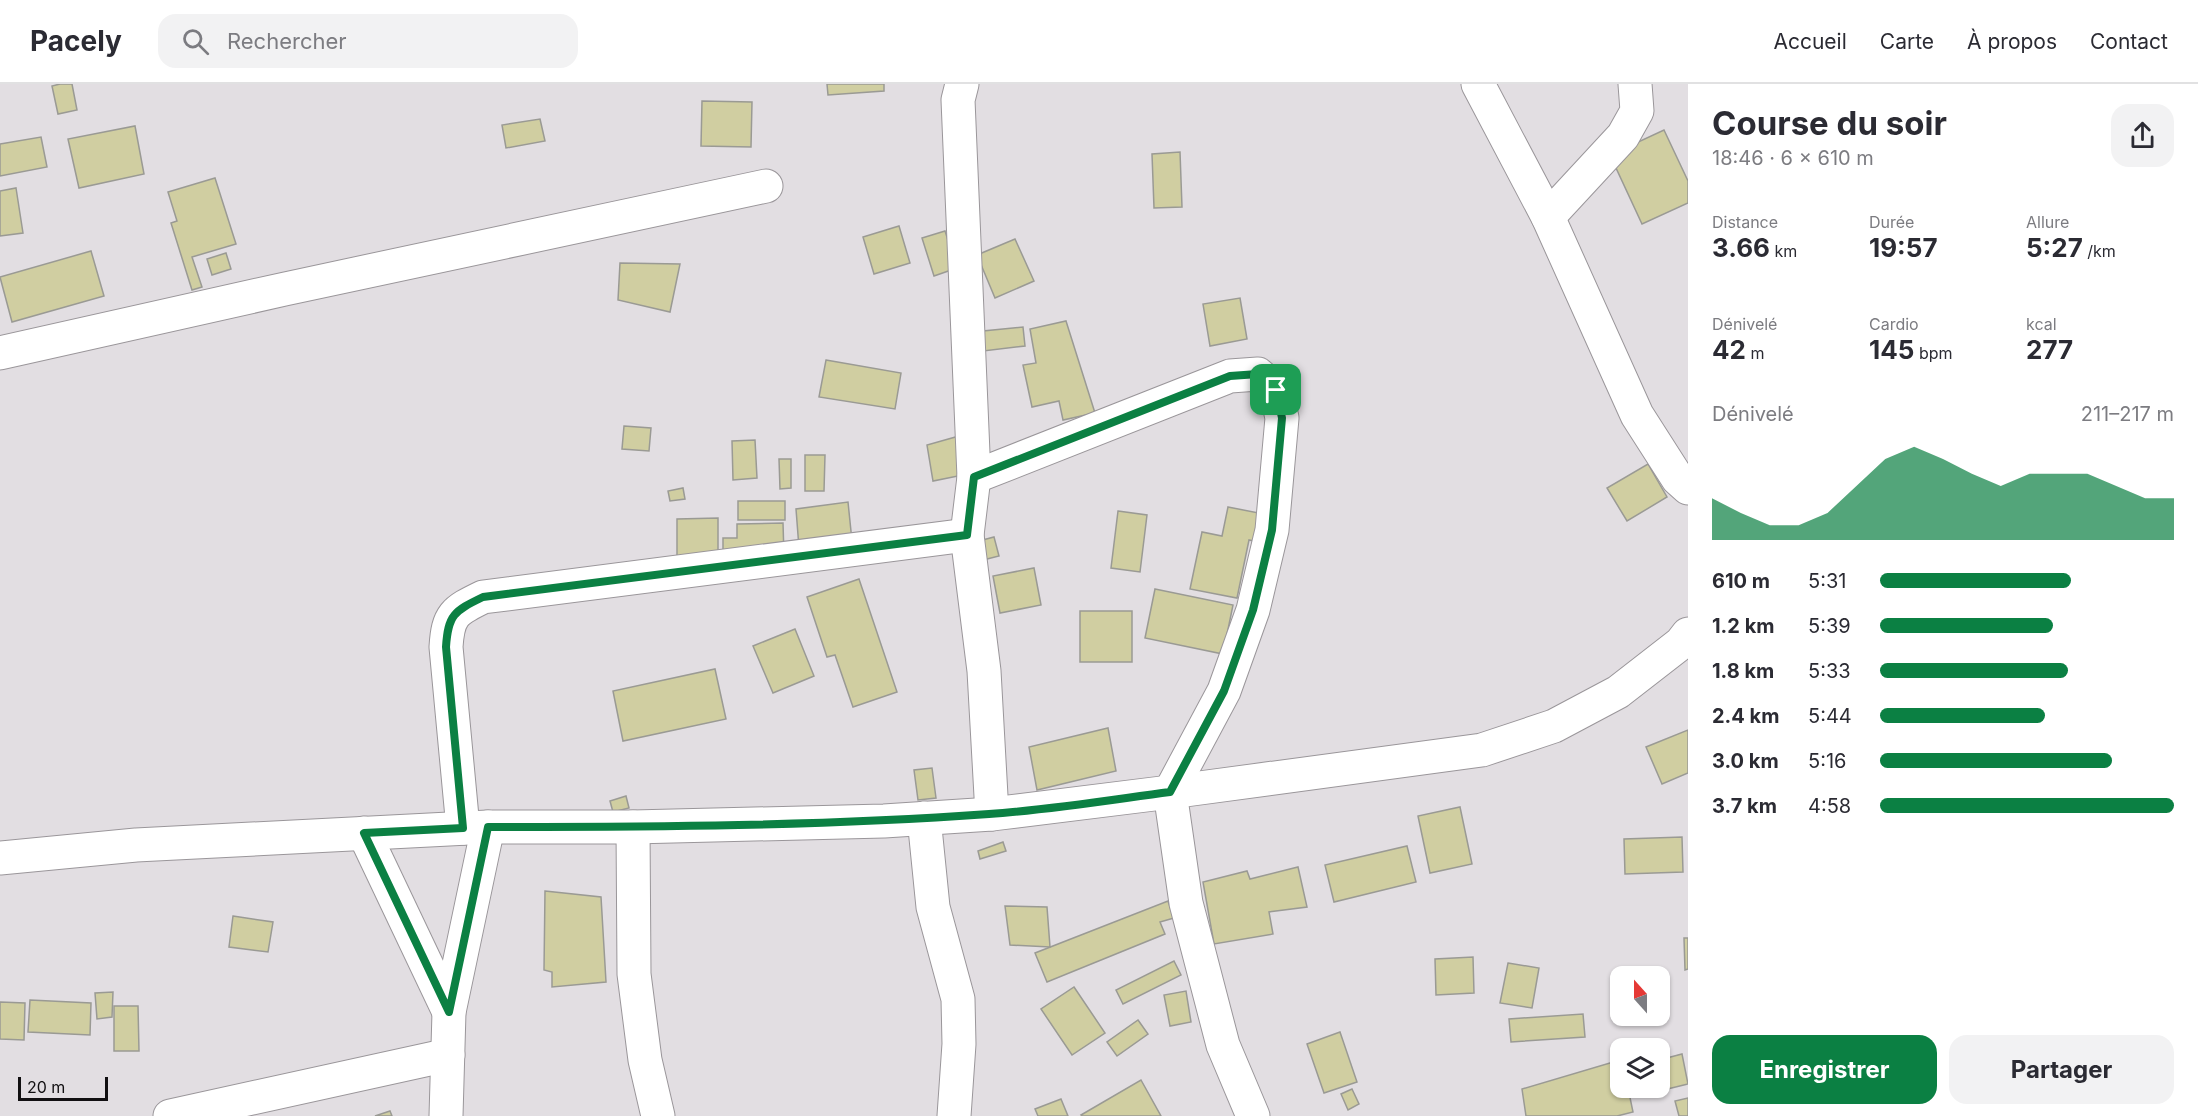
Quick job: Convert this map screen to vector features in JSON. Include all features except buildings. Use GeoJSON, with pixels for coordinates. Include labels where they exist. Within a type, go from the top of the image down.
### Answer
{"type":"FeatureCollection","features":[{"type":"Feature","properties":{"kind":"street"},"geometry":{"type":"LineString","coordinates":[[962,84],[959,112],[974,477],[967,535],[984,682],[992,814]]}},
{"type":"Feature","properties":{"kind":"street"},"geometry":{"type":"LineString","coordinates":[[1478,84],[1548,217],[1637,415],[1678,479],[1688,488]]}},
{"type":"Feature","properties":{"kind":"street"},"geometry":{"type":"LineString","coordinates":[[1548,217],[1623,136],[1637,111],[1635,84]]}},
{"type":"Feature","properties":{"kind":"street"},"geometry":{"type":"LineString","coordinates":[[0,353],[296,286],[766,186]]}},
{"type":"Feature","properties":{"kind":"street"},"geometry":{"type":"LineString","coordinates":[[974,477],[1230,376],[1258,374],[1276,390],[1282,418],[1272,530],[1253,610],[1224,691],[1170,792],[1186,903],[1223,1045],[1253,1116]]}},
{"type":"Feature","properties":{"kind":"street"},"geometry":{"type":"LineString","coordinates":[[446,1116],[449,1012],[475,827],[446,647],[447,625],[458,609],[483,597],[967,535]]}},
{"type":"Feature","properties":{"kind":"street"},"geometry":{"type":"LineString","coordinates":[[0,858],[136,845],[475,827],[633,827],[924,818],[992,814],[1170,792],[1482,750],[1554,726],[1618,692],[1681,643],[1688,634]]}},
{"type":"Feature","properties":{"kind":"street"},"geometry":{"type":"LineString","coordinates":[[924,818],[933,907],[958,999],[959,1044],[954,1116]]}},
{"type":"Feature","properties":{"kind":"street"},"geometry":{"type":"LineString","coordinates":[[633,827],[634,974],[645,1060],[658,1116]]}},
{"type":"Feature","properties":{"kind":"street"},"geometry":{"type":"LineString","coordinates":[[364,833],[449,1012]]}},
{"type":"Feature","properties":{"kind":"street"},"geometry":{"type":"LineString","coordinates":[[170,1116],[448,1055]]}},
{"type":"Feature","properties":{"kind":"route"},"geometry":{"type":"LineString","coordinates":[[1258,374],[1276,390],[1282,418],[1272,530],[1253,610],[1224,691],[1170,792],[992,814],[884,821],[633,827],[488,827],[449,1012],[364,833],[463,828],[446,647],[447,625],[458,609],[483,597],[967,535],[974,477],[1230,376],[1258,374]]}}]}
